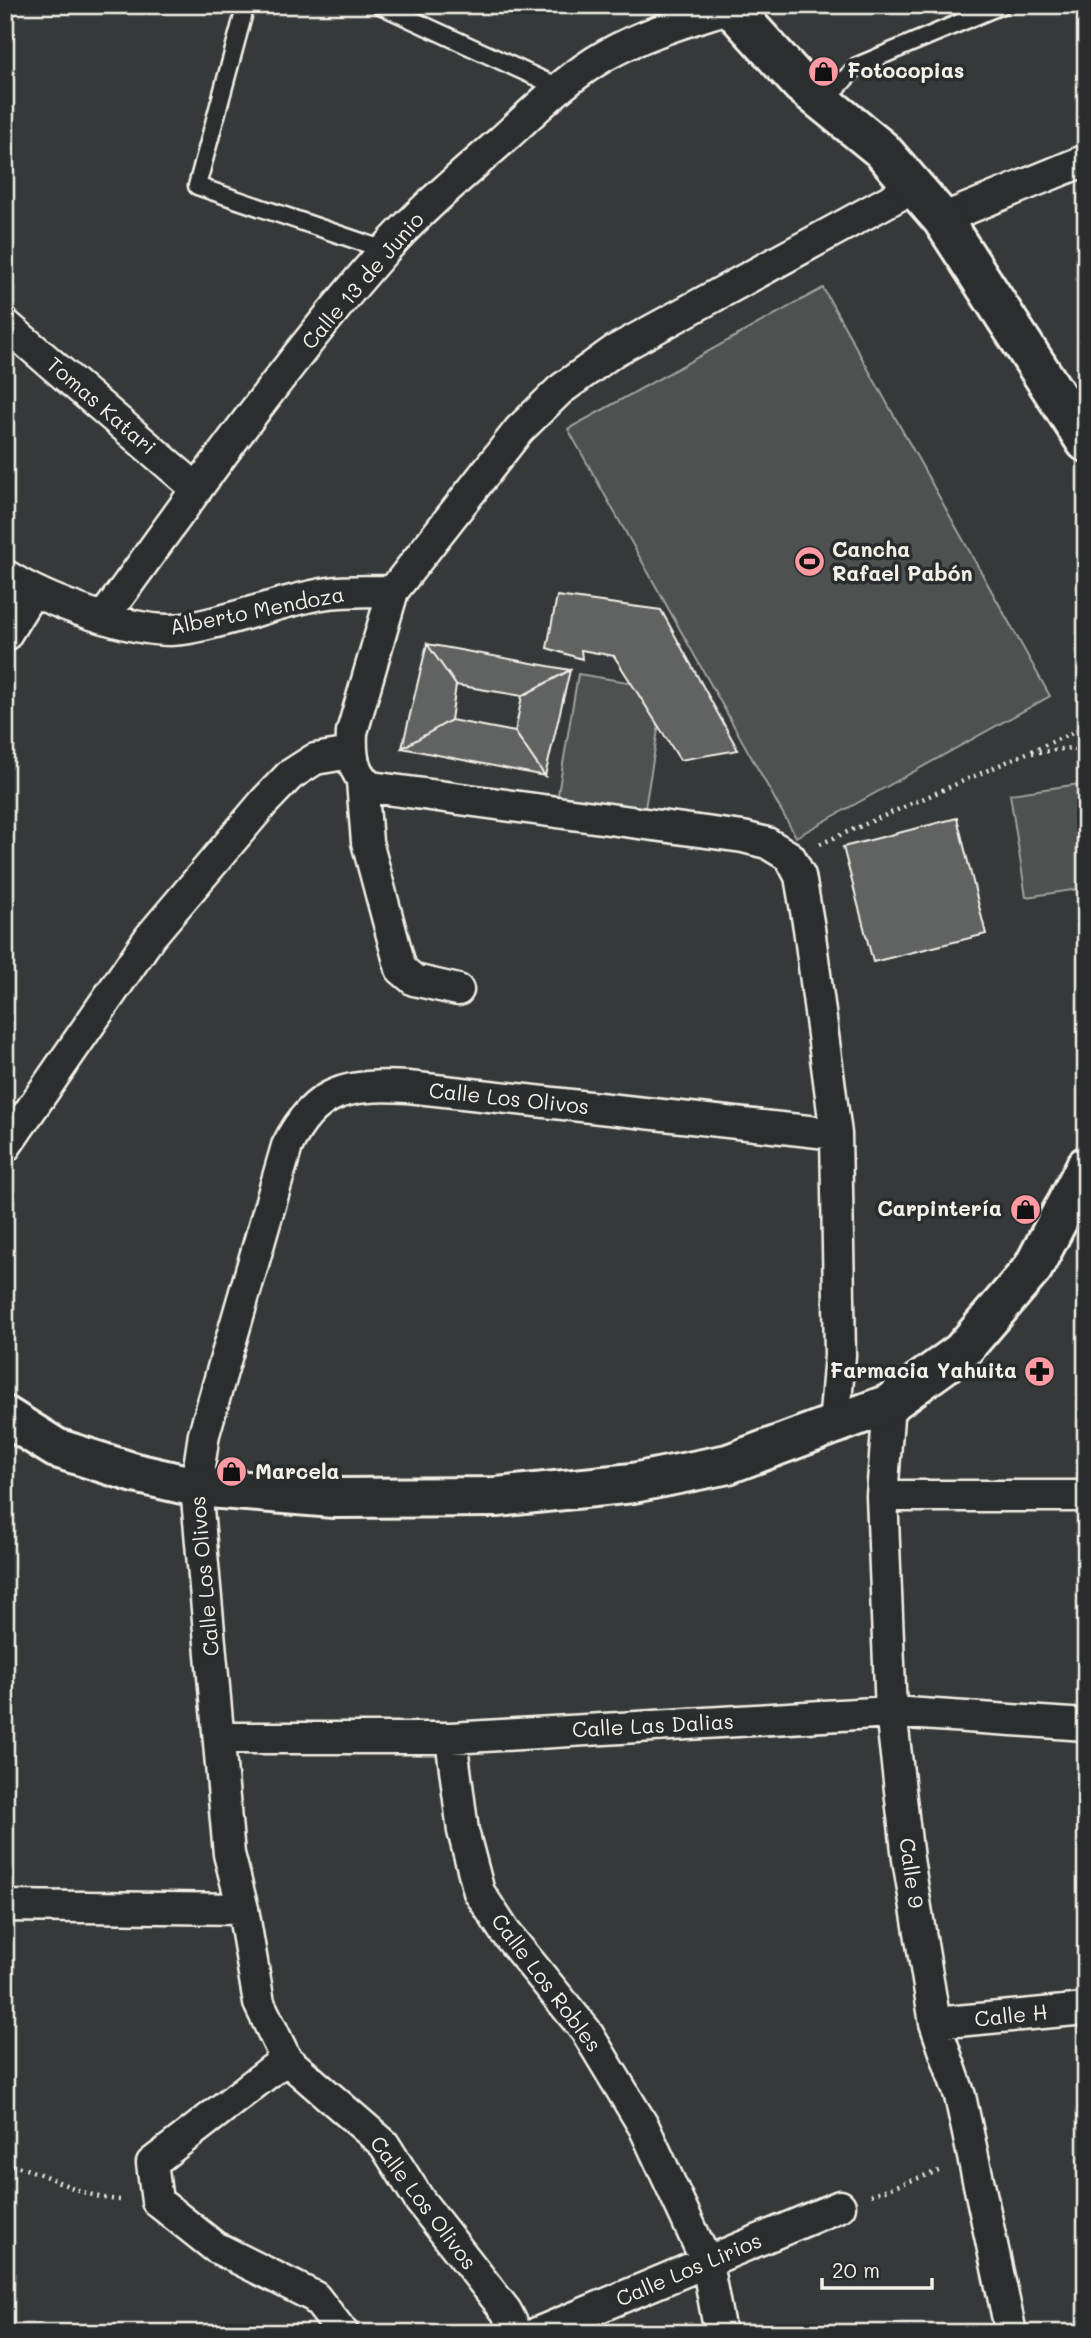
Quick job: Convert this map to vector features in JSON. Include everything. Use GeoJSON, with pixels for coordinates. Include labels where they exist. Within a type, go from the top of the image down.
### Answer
{"type":"FeatureCollection","features":[{"type":"Feature","properties":{"kind":"main road"},"geometry":{"type":"LineString","coordinates":[[729,6],[801,83],[882,150],[942,219],[1086,442]]}},
{"type":"Feature","properties":{"kind":"main road"},"geometry":{"type":"LineString","coordinates":[[5,1416],[55,1448],[135,1473],[196,1487],[334,1498],[511,1495],[633,1483],[728,1464],[889,1404],[961,1352],[1033,1268],[1086,1166]]}},
{"type":"Feature","properties":{"kind":"street","name":"Calle 13 de Junio"},"geometry":{"type":"LineString","coordinates":[[104,617],[197,489],[385,250],[444,191],[560,88],[605,55],[659,30],[729,6]]}},
{"type":"Feature","properties":{"kind":"street"},"geometry":{"type":"LineString","coordinates":[[942,219],[1086,160]]}},
{"type":"Feature","properties":{"kind":"street"},"geometry":{"type":"LineString","coordinates":[[458,990],[414,980],[401,969],[367,842],[362,781],[351,753],[352,732],[393,591],[519,430],[560,390],[614,351],[914,187]]}},
{"type":"Feature","properties":{"kind":"street","name":"Tomas Katari"},"geometry":{"type":"LineString","coordinates":[[5,324],[197,489]]}},
{"type":"Feature","properties":{"kind":"street","name":"Alberto Mendoza"},"geometry":{"type":"LineString","coordinates":[[5,575],[32,592],[104,617],[159,630],[181,629],[329,593],[393,591]]}},
{"type":"Feature","properties":{"kind":"street"},"geometry":{"type":"LineString","coordinates":[[5,636],[32,592]]}},
{"type":"Feature","properties":{"kind":"street"},"geometry":{"type":"LineString","coordinates":[[5,1147],[150,937],[265,801],[290,775],[315,759],[351,753]]}},
{"type":"Feature","properties":{"kind":"street"},"geometry":{"type":"LineString","coordinates":[[362,781],[371,787],[384,789],[743,837],[767,843],[790,857],[800,876],[809,928],[836,1134],[840,1355],[834,1426]]}},
{"type":"Feature","properties":{"kind":"street","name":"Calle Los Olivos"},"geometry":{"type":"LineString","coordinates":[[517,2333],[506,2311],[420,2202],[384,2144],[286,2059],[259,2003],[243,1909],[229,1854],[221,1738],[196,1487],[204,1434],[287,1146],[299,1121],[314,1105],[331,1094],[365,1085],[408,1087],[836,1134]]}},
{"type":"Feature","properties":{"kind":"street","name":"Calle 9"},"geometry":{"type":"LineString","coordinates":[[889,1404],[882,1496],[891,1712],[908,1859],[935,2023],[960,2096],[1011,2333]]}},
{"type":"Feature","properties":{"kind":"street"},"geometry":{"type":"LineString","coordinates":[[882,1496],[1086,1496]]}},
{"type":"Feature","properties":{"kind":"street","name":"Calle Las Dalias"},"geometry":{"type":"LineString","coordinates":[[221,1738],[451,1738],[891,1712],[1086,1725]]}},
{"type":"Feature","properties":{"kind":"street","name":"Calle Los Robles"},"geometry":{"type":"LineString","coordinates":[[451,1738],[463,1831],[479,1892],[505,1932],[586,2031],[644,2127],[707,2263],[720,2333]]}},
{"type":"Feature","properties":{"kind":"street"},"geometry":{"type":"LineString","coordinates":[[5,1906],[243,1909]]}},
{"type":"Feature","properties":{"kind":"street","name":"Calle H"},"geometry":{"type":"LineString","coordinates":[[935,2023],[1086,2009]]}},
{"type":"Feature","properties":{"kind":"street"},"geometry":{"type":"LineString","coordinates":[[286,2059],[152,2163],[157,2201],[215,2246],[315,2297],[343,2333]]}},
{"type":"Feature","properties":{"kind":"street","name":"Calle Los Lirios"},"geometry":{"type":"LineString","coordinates":[[537,2333],[840,2206]]}},
{"type":"Feature","properties":{"kind":"lane"},"geometry":{"type":"LineString","coordinates":[[246,5],[197,186],[385,250]]}},
{"type":"Feature","properties":{"kind":"lane"},"geometry":{"type":"LineString","coordinates":[[380,5],[560,88]]}},
{"type":"Feature","properties":{"kind":"lane"},"geometry":{"type":"LineString","coordinates":[[825,101],[857,66],[1002,5]]}},
{"type":"Feature","properties":{"kind":"path"},"geometry":{"type":"LineString","coordinates":[[790,857],[1086,727]]}},
{"type":"Feature","properties":{"kind":"path"},"geometry":{"type":"LineString","coordinates":[[1025,754],[1070,748],[1086,755]]}},
{"type":"Feature","properties":{"kind":"path"},"geometry":{"type":"LineString","coordinates":[[840,2206],[973,2158]]}},
{"type":"Feature","properties":{"kind":"path"},"geometry":{"type":"LineString","coordinates":[[5,2164],[47,2176],[98,2200],[157,2201]]}},
{"type":"Feature","properties":{"kind":"shaded area","name":"Cancha Rafael Pabón"},"geometry":{"type":"Polygon","coordinates":[[[823,288],[1050,696],[796,837],[568,429],[823,288]]]}},
{"type":"Feature","properties":{"kind":"shaded area"},"geometry":{"type":"Polygon","coordinates":[[[578,674],[665,688],[643,820],[556,806],[578,674]]]}},
{"type":"Feature","properties":{"kind":"shaded area"},"geometry":{"type":"Polygon","coordinates":[[[1080,784],[1086,823],[1086,888],[1026,897],[1010,794],[1080,784]]]}},
{"type":"Feature","properties":{"kind":"building"},"geometry":{"type":"Polygon","coordinates":[[[557,596],[661,610],[738,750],[680,760],[614,656],[581,650],[582,659],[547,648],[557,596]]]}},
{"type":"Feature","properties":{"kind":"building"},"geometry":{"type":"Polygon","coordinates":[[[427,644],[570,670],[522,696],[456,685],[427,644]]]}},
{"type":"Feature","properties":{"kind":"building"},"geometry":{"type":"Polygon","coordinates":[[[427,644],[456,685],[451,720],[402,748],[427,644]]]}},
{"type":"Feature","properties":{"kind":"building"},"geometry":{"type":"Polygon","coordinates":[[[570,670],[545,776],[515,732],[522,696],[570,670]]]}},
{"type":"Feature","properties":{"kind":"building"},"geometry":{"type":"Polygon","coordinates":[[[451,720],[515,732],[545,776],[402,748],[451,720]]]}},
{"type":"Feature","properties":{"kind":"building"},"geometry":{"type":"Polygon","coordinates":[[[957,818],[986,934],[873,962],[843,847],[957,818]]]}},
{"type":"Feature","properties":{"kind":"place","name":"Fotocopias"},"geometry":{"type":"Point","coordinates":[824,71]}},
{"type":"Feature","properties":{"kind":"place","name":"Cancha Rafael Pabón"},"geometry":{"type":"Point","coordinates":[809,562]}},
{"type":"Feature","properties":{"kind":"place","name":"Carpintería"},"geometry":{"type":"Point","coordinates":[1025,1209]}},
{"type":"Feature","properties":{"kind":"place","name":"Farmacia Yahuita"},"geometry":{"type":"Point","coordinates":[1040,1371]}},
{"type":"Feature","properties":{"kind":"place","name":"Marcela"},"geometry":{"type":"Point","coordinates":[232,1472]}}]}
